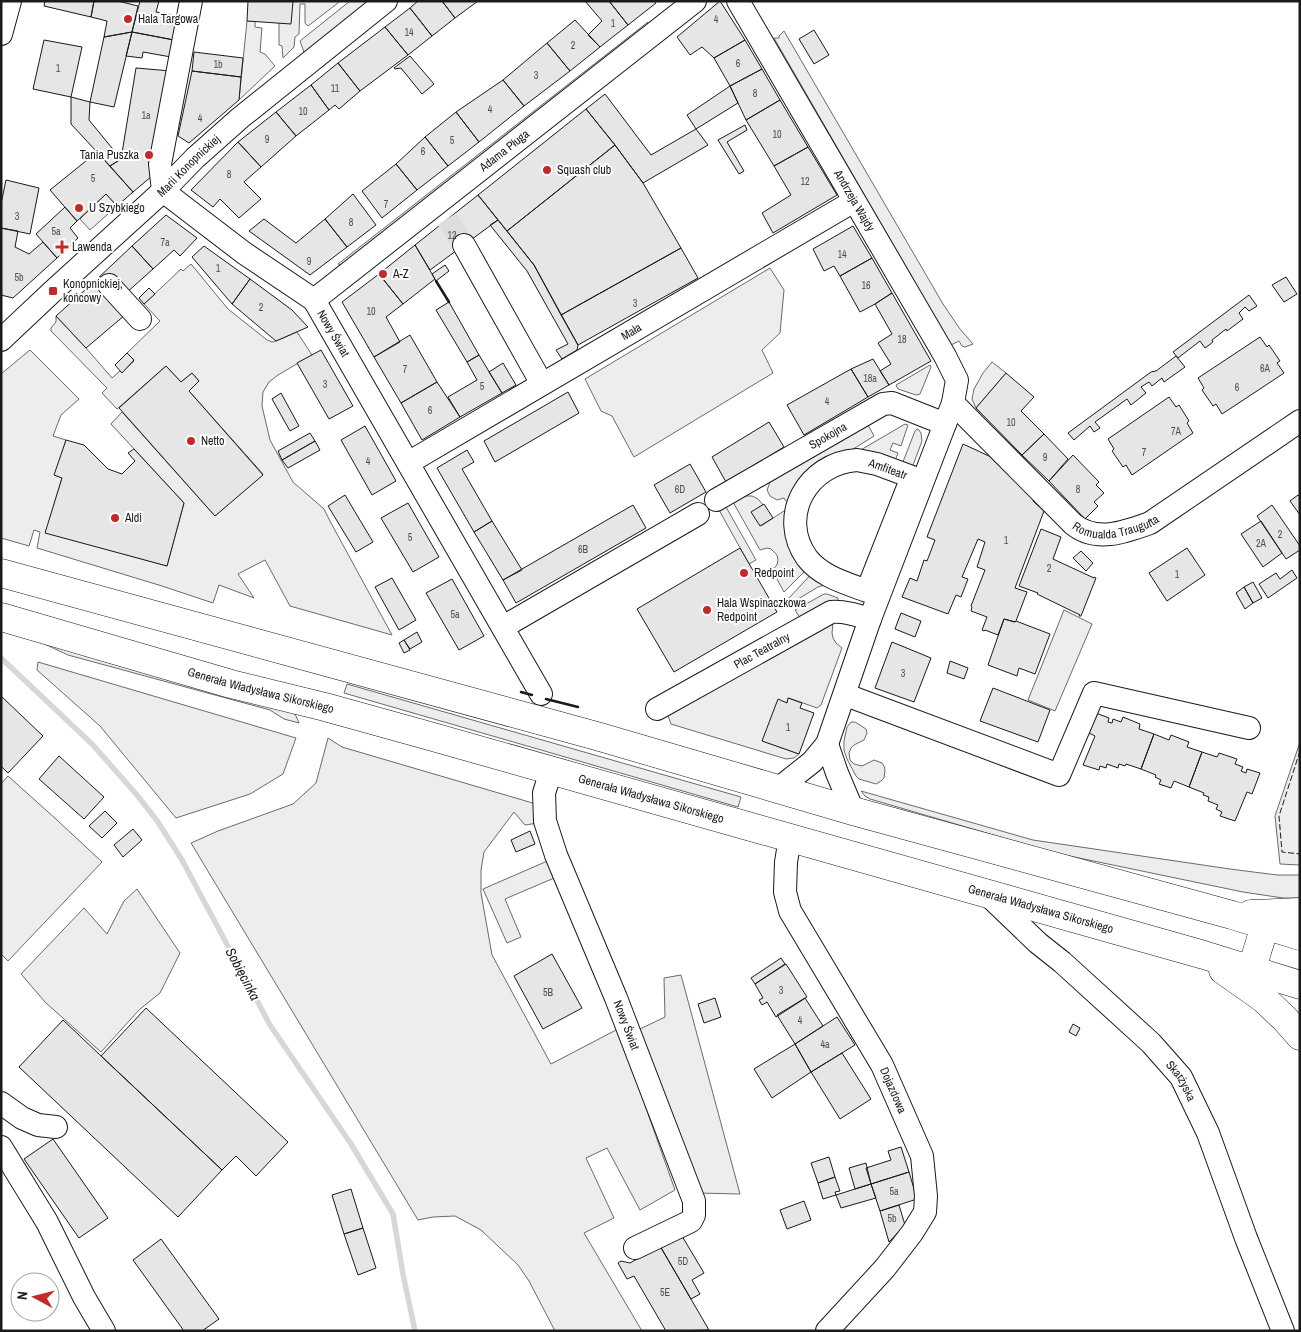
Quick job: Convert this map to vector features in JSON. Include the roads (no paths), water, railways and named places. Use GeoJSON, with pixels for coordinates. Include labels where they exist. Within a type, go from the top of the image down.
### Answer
{"type":"FeatureCollection","features":[{"type":"Feature","properties":{"kind":"main road"},"geometry":{"type":"LineString","coordinates":[[1,573],[591,734],[853,811],[1232,915],[1300,936]]}},
{"type":"Feature","properties":{"kind":"main road","name":"Generała Władysława Sikorskiego"},"geometry":{"type":"LineString","coordinates":[[1,617],[231,684],[325,707],[1204,955],[1300,985]]}},
{"type":"Feature","properties":{"kind":"main road"},"geometry":{"type":"LineString","coordinates":[[1232,915],[1300,912]]}},
{"type":"Feature","properties":{"kind":"main road"},"geometry":{"type":"LineString","coordinates":[[1251,971],[1265,926]]}},
{"type":"Feature","properties":{"kind":"main road"},"geometry":{"type":"LineString","coordinates":[[1204,955],[1264,999],[1300,1036]]}},
{"type":"Feature","properties":{"kind":"street"},"geometry":{"type":"LineString","coordinates":[[1,34],[10,1]]}},
{"type":"Feature","properties":{"kind":"street"},"geometry":{"type":"LineString","coordinates":[[163,191],[160,164],[191,1]]}},
{"type":"Feature","properties":{"kind":"street","name":"Marii Konopnickiej"},"geometry":{"type":"LineString","coordinates":[[1,340],[98,274],[163,191],[194,158],[240,118],[386,1]]}},
{"type":"Feature","properties":{"kind":"street","name":"Adama Pługa"},"geometry":{"type":"LineString","coordinates":[[314,300],[442,212],[695,1]]}},
{"type":"Feature","properties":{"kind":"street","name":"Andrzeja Wajdy"},"geometry":{"type":"LineString","coordinates":[[738,1],[946,356],[957,380],[953,403]]}},
{"type":"Feature","properties":{"kind":"street","name":"Nowy Świat"},"geometry":{"type":"LineString","coordinates":[[163,191],[244,253],[314,300],[541,694]]}},
{"type":"Feature","properties":{"kind":"street","name":"Mała"},"geometry":{"type":"LineString","coordinates":[[408,463],[854,201]]}},
{"type":"Feature","properties":{"kind":"street"},"geometry":{"type":"LineString","coordinates":[[464,245],[542,384]]}},
{"type":"Feature","properties":{"kind":"street"},"geometry":{"type":"LineString","coordinates":[[98,274],[140,319]]}},
{"type":"Feature","properties":{"kind":"street","name":"Spokojna"},"geometry":{"type":"LineString","coordinates":[[716,500],[883,404],[892,403],[945,424]]}},
{"type":"Feature","properties":{"kind":"street"},"geometry":{"type":"LineString","coordinates":[[778,789],[812,762],[827,744],[870,619],[953,403]]}},
{"type":"Feature","properties":{"kind":"street","name":"Romualda Traugutta"},"geometry":{"type":"LineString","coordinates":[[953,403],[1073,524],[1080,530],[1102,535],[1128,532],[1150,523],[1300,422]]}},
{"type":"Feature","properties":{"kind":"street","name":"Amfiteatr"},"geometry":{"type":"LineString","coordinates":[[859,460],[871,462],[912,477],[867,591],[830,576],[817,568],[803,550],[796,531],[798,505],[807,485],[823,470],[846,461],[859,460]]}},
{"type":"Feature","properties":{"kind":"street"},"geometry":{"type":"LineString","coordinates":[[503,627],[698,514]]}},
{"type":"Feature","properties":{"kind":"street","name":"Plac Teatralny"},"geometry":{"type":"LineString","coordinates":[[657,709],[831,612],[841,611],[870,619]]}},
{"type":"Feature","properties":{"kind":"street"},"geometry":{"type":"LineString","coordinates":[[844,696],[854,698],[1059,775],[1094,693],[1249,728]]}},
{"type":"Feature","properties":{"kind":"street"},"geometry":{"type":"LineString","coordinates":[[827,744],[853,811]]}},
{"type":"Feature","properties":{"kind":"street","name":"Nowy Świat"},"geometry":{"type":"LineString","coordinates":[[552,771],[544,793],[545,821],[556,855],[616,998],[694,1201],[694,1215],[691,1221],[636,1248]]}},
{"type":"Feature","properties":{"kind":"street","name":"Dojazdowa"},"geometry":{"type":"LineString","coordinates":[[790,838],[785,884],[790,911],[882,1065],[922,1156],[926,1196],[925,1212],[912,1233],[885,1268],[828,1331]]}},
{"type":"Feature","properties":{"kind":"street","name":"Skarżyska"},"geometry":{"type":"LineString","coordinates":[[987,894],[1038,943],[1062,962],[1151,1043],[1180,1078],[1208,1133],[1246,1238],[1283,1331]]}},
{"type":"Feature","properties":{"kind":"street"},"geometry":{"type":"LineString","coordinates":[[1,1104],[22,1118],[38,1125],[56,1127]]}},
{"type":"Feature","properties":{"kind":"street"},"geometry":{"type":"LineString","coordinates":[[1,1147],[47,1222],[84,1297],[104,1331]]}},
{"type":"Feature","properties":{"kind":"waterway","name":"Sobięcinka"},"geometry":{"type":"LineString","coordinates":[[1,658],[92,744],[158,822],[182,860],[270,1025],[351,1144],[393,1214],[415,1331]]}},
{"type":"Feature","properties":{"kind":"tunnel"},"geometry":{"type":"LineString","coordinates":[[447,219],[464,245]]}},
{"type":"Feature","properties":{"kind":"place","name":"Hala Targowa"},"geometry":{"type":"Point","coordinates":[128,19]}},
{"type":"Feature","properties":{"kind":"place","name":"Tania Puszka"},"geometry":{"type":"Point","coordinates":[149,155]}},
{"type":"Feature","properties":{"kind":"place","name":"Squash club"},"geometry":{"type":"Point","coordinates":[547,170]}},
{"type":"Feature","properties":{"kind":"place","name":"U Szybkiego"},"geometry":{"type":"Point","coordinates":[79,208]}},
{"type":"Feature","properties":{"kind":"place","name":"Lawenda"},"geometry":{"type":"Point","coordinates":[62,247]}},
{"type":"Feature","properties":{"kind":"place","name":"A-Z"},"geometry":{"type":"Point","coordinates":[383,274]}},
{"type":"Feature","properties":{"kind":"place","name":"Konopnickiej, końcowy"},"geometry":{"type":"Point","coordinates":[53,291]}},
{"type":"Feature","properties":{"kind":"place","name":"Netto"},"geometry":{"type":"Point","coordinates":[191,441]}},
{"type":"Feature","properties":{"kind":"place","name":"Aldi"},"geometry":{"type":"Point","coordinates":[115,518]}},
{"type":"Feature","properties":{"kind":"place","name":"Redpoint"},"geometry":{"type":"Point","coordinates":[744,573]}},
{"type":"Feature","properties":{"kind":"place","name":"Hala Wspinaczkowa Redpoint"},"geometry":{"type":"Point","coordinates":[707,610]}}]}
